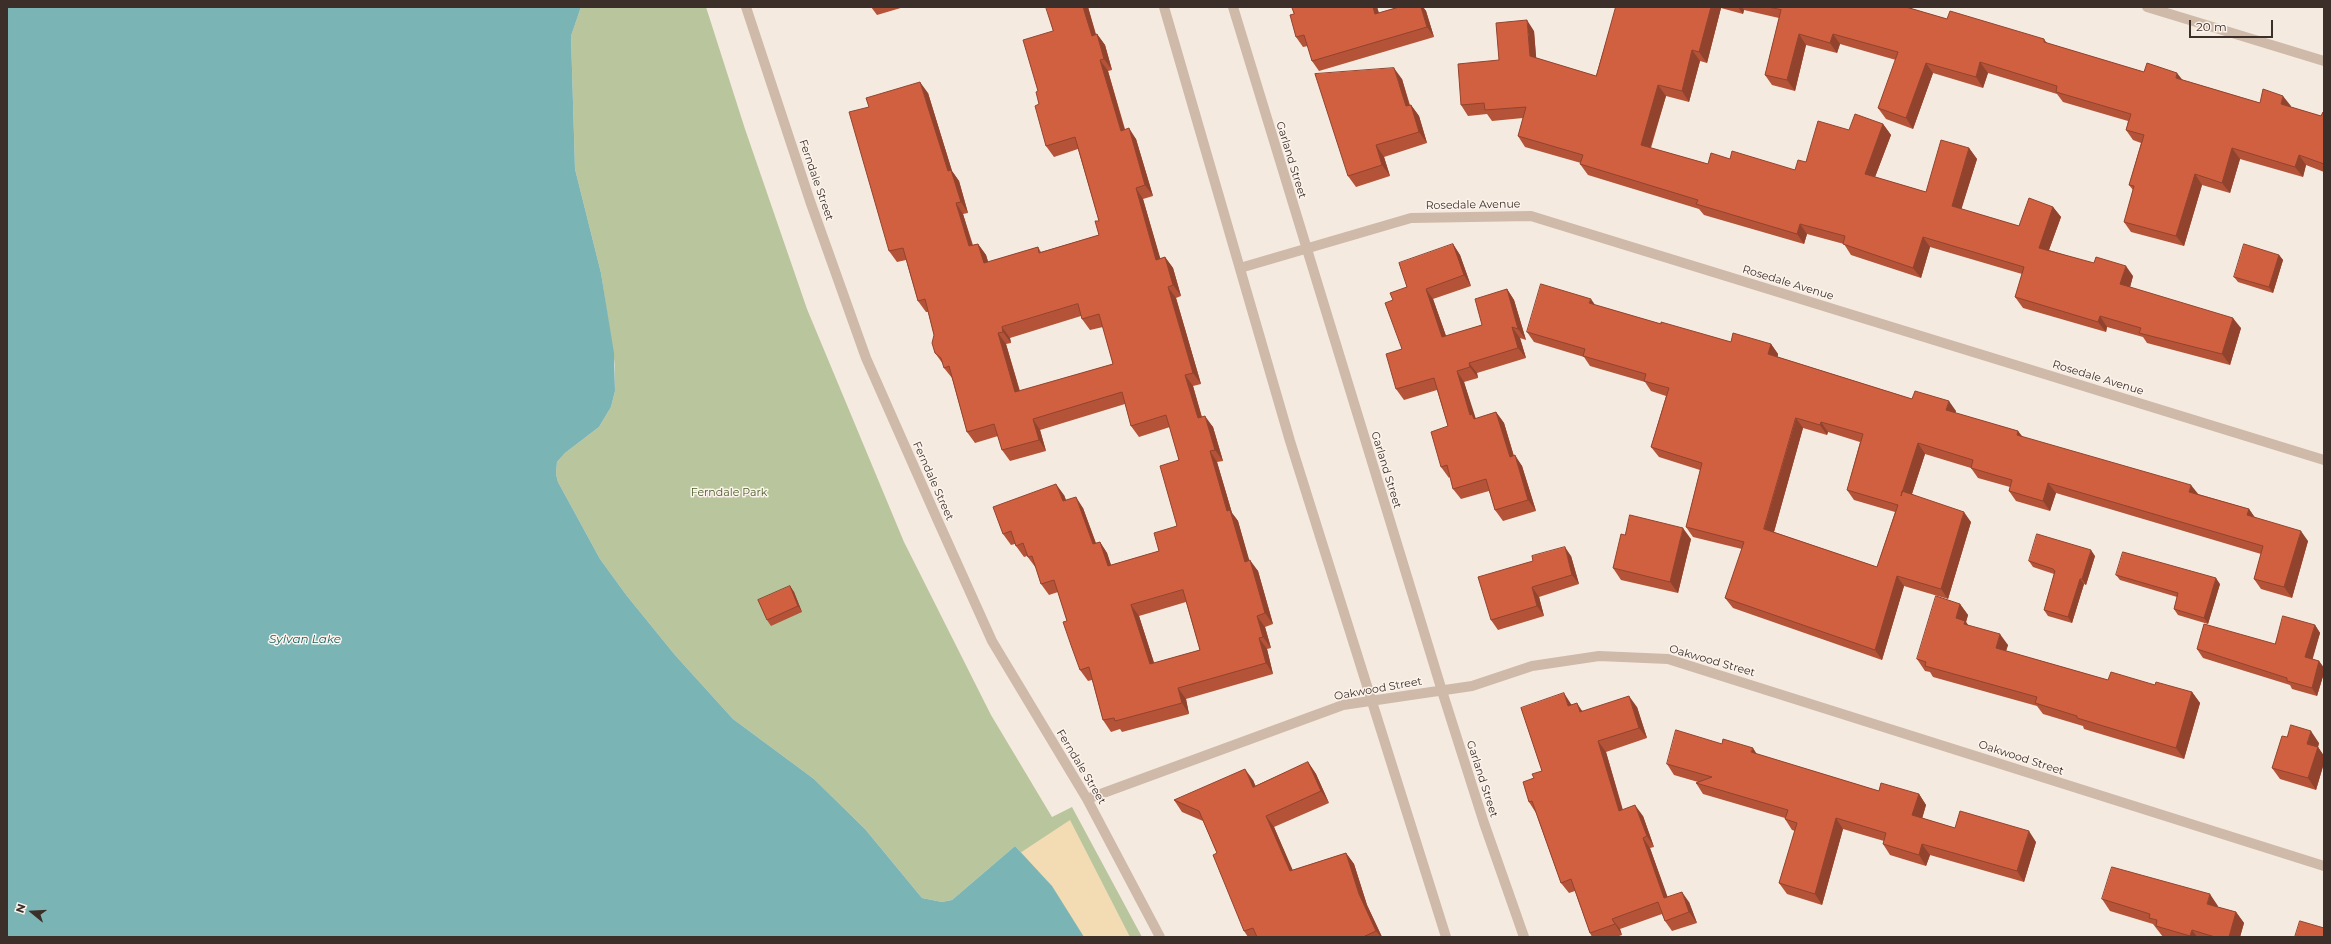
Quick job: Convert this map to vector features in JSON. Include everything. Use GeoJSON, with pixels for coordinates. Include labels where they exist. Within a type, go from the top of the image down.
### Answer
{"type":"FeatureCollection","features":[{"type":"Feature","properties":{"kind":"street","name":"Ferndale Street"},"geometry":{"type":"LineString","coordinates":[[746,7],[810,201],[866,358],[992,641],[1087,799],[1160,937]]}},
{"type":"Feature","properties":{"kind":"street"},"geometry":{"type":"LineString","coordinates":[[1164,7],[1292,448],[1446,937]]}},
{"type":"Feature","properties":{"kind":"street","name":"Garland Street"},"geometry":{"type":"LineString","coordinates":[[1233,7],[1442,691],[1484,824],[1524,937]]}},
{"type":"Feature","properties":{"kind":"street"},"geometry":{"type":"LineString","coordinates":[[2147,7],[2324,61]]}},
{"type":"Feature","properties":{"kind":"street","name":"Rosedale Avenue"},"geometry":{"type":"LineString","coordinates":[[1240,268],[1306,250],[1411,218],[1531,216],[2324,460]]}},
{"type":"Feature","properties":{"kind":"street","name":"Oakwood Street"},"geometry":{"type":"LineString","coordinates":[[1087,799],[1342,705],[1472,686],[1532,666],[1599,656],[1668,659],[2324,866]]}},
{"type":"Feature","properties":{"kind":"green space","name":"Ferndale Park"},"geometry":{"type":"Polygon","coordinates":[[[581,7],[706,7],[745,129],[807,309],[904,542],[991,715],[1052,817],[1072,807],[1142,937],[1084,937],[1052,886],[1015,846],[952,900],[942,902],[922,898],[865,829],[814,779],[733,719],[675,655],[627,596],[600,559],[558,482],[556,474],[557,462],[565,453],[599,427],[611,407],[615,391],[615,365],[601,273],[575,169],[571,36],[581,7]]]}},
{"type":"Feature","properties":{"kind":"sand"},"geometry":{"type":"Polygon","coordinates":[[[1070,820],[1130,937],[1084,937],[1052,886],[1020,853],[1070,820]]]}},
{"type":"Feature","properties":{"kind":"water","name":"Sylvan Lake"},"geometry":{"type":"Polygon","coordinates":[[[7,7],[581,7],[571,36],[575,169],[601,273],[614,353],[615,391],[611,407],[599,427],[565,453],[557,462],[556,474],[558,482],[600,559],[627,596],[675,655],[733,719],[814,779],[865,829],[922,898],[942,902],[952,900],[1015,846],[1052,886],[1084,937],[7,937],[7,7]]]}},
{"type":"Feature","properties":{"kind":"building"},"geometry":{"type":"Polygon","coordinates":[[[1046,7],[1083,7],[1092,36],[1097,34],[1104,59],[1100,60],[1121,131],[1129,128],[1145,185],[1136,188],[1156,260],[1165,257],[1173,285],[1168,287],[1193,373],[1185,375],[1198,418],[1205,416],[1215,450],[1210,451],[1227,511],[1230,510],[1245,562],[1250,560],[1265,613],[1257,616],[1263,637],[1259,638],[1266,663],[1178,688],[1182,703],[1115,721],[1114,718],[1103,720],[1089,667],[1080,670],[1063,622],[1067,621],[1054,580],[1041,584],[1032,556],[1028,557],[1023,543],[1016,546],[1011,531],[1003,534],[993,507],[1056,484],[1063,501],[1076,497],[1093,544],[1100,542],[1108,566],[1159,551],[1154,533],[1177,526],[1160,466],[1179,460],[1166,415],[1131,426],[1122,392],[1033,419],[1039,440],[1002,450],[994,424],[967,432],[949,366],[944,368],[941,358],[935,353],[932,343],[934,335],[925,299],[918,301],[903,248],[889,251],[849,112],[869,107],[866,98],[920,82],[948,171],[951,170],[961,202],[956,203],[969,246],[978,244],[984,263],[1038,247],[1039,253],[1099,235],[1095,221],[1099,221],[1075,137],[1046,146],[1035,106],[1039,104],[1036,92],[1038,91],[1023,40],[1053,31],[1046,7]],[[1078,304],[1002,327],[1003,332],[998,333],[1015,392],[1113,364],[1099,314],[1082,319],[1078,304]],[[1183,590],[1131,605],[1150,664],[1200,650],[1183,590]]]}},
{"type":"Feature","properties":{"kind":"building"},"geometry":{"type":"Polygon","coordinates":[[[1292,7],[1373,7],[1375,14],[1399,7],[1421,7],[1427,27],[1312,61],[1304,35],[1296,37],[1290,15],[1294,14],[1292,7]]]}},
{"type":"Feature","properties":{"kind":"building"},"geometry":{"type":"Polygon","coordinates":[[[1616,7],[1711,7],[1699,52],[1692,50],[1682,91],[1658,85],[1641,145],[1708,164],[1711,153],[1730,159],[1732,151],[1795,170],[1798,160],[1806,162],[1818,121],[1849,130],[1855,114],[1883,124],[1865,174],[1926,192],[1941,140],[1969,148],[1952,206],[2019,226],[2029,198],[2053,207],[2039,248],[2094,263],[2096,257],[2126,266],[2120,284],[2233,318],[2222,354],[2139,333],[2141,328],[2100,316],[2098,322],[2015,297],[2024,267],[1923,237],[1913,268],[1843,244],[1845,236],[1800,224],[1797,234],[1696,204],[1698,200],[1580,164],[1583,155],[1518,136],[1526,107],[1485,110],[1484,103],[1461,105],[1458,64],[1499,60],[1496,23],[1527,20],[1530,56],[1596,76],[1616,7]]]}},
{"type":"Feature","properties":{"kind":"building"},"geometry":{"type":"Polygon","coordinates":[[[1768,7],[1906,7],[1947,19],[1950,11],[2044,39],[2044,42],[2144,72],[2147,63],[2177,73],[2176,78],[2260,103],[2263,89],[2283,96],[2281,104],[2321,116],[2324,112],[2324,164],[2299,155],[2295,167],[2232,148],[2222,183],[2195,174],[2176,236],[2124,222],[2134,186],[2129,185],[2144,135],[2126,130],[2131,114],[2056,92],[2057,86],[1980,62],[1976,77],[1926,63],[1906,118],[1878,108],[1898,52],[1833,34],[1830,43],[1799,34],[1787,80],[1765,75],[1781,10],[1768,7]]]}},
{"type":"Feature","properties":{"kind":"building"},"geometry":{"type":"Polygon","coordinates":[[[1394,68],[1406,106],[1411,105],[1419,132],[1376,145],[1382,165],[1348,176],[1315,74],[1394,68]]]}},
{"type":"Feature","properties":{"kind":"building"},"geometry":{"type":"Polygon","coordinates":[[[1453,244],[1464,275],[1426,289],[1442,337],[1482,325],[1475,299],[1507,289],[1518,329],[1512,327],[1518,348],[1469,363],[1470,367],[1457,371],[1470,415],[1472,414],[1474,419],[1496,412],[1510,457],[1515,455],[1528,500],[1495,510],[1486,479],[1453,489],[1447,465],[1441,467],[1431,432],[1448,426],[1434,378],[1396,389],[1386,354],[1402,349],[1385,303],[1393,300],[1390,293],[1407,287],[1399,263],[1453,244]]]}},
{"type":"Feature","properties":{"kind":"building"},"geometry":{"type":"Polygon","coordinates":[[[2244,244],[2279,255],[2269,287],[2234,277],[2244,244]]]}},
{"type":"Feature","properties":{"kind":"building"},"geometry":{"type":"Polygon","coordinates":[[[1541,284],[1591,299],[1589,303],[1731,342],[1733,333],[1771,344],[1768,354],[1912,399],[1915,391],[1949,401],[1946,410],[2018,431],[2017,435],[2191,485],[2189,492],[2249,509],[2247,515],[2301,531],[2284,587],[2254,579],[2263,546],[2048,483],[2043,501],[2009,491],[2012,480],[1971,468],[1973,460],[1918,443],[1903,491],[1964,512],[1941,589],[1897,576],[1875,650],[1725,598],[1744,542],[1686,527],[1702,463],[1651,447],[1669,388],[1644,381],[1646,374],[1583,356],[1585,349],[1527,332],[1541,284]],[[1796,418],[1764,529],[1877,567],[1898,505],[1847,490],[1863,434],[1821,422],[1820,425],[1796,418]]]}},
{"type":"Feature","properties":{"kind":"building"},"geometry":{"type":"Polygon","coordinates":[[[1630,515],[1683,528],[1670,582],[1613,568],[1621,534],[1625,535],[1630,515]]]}},
{"type":"Feature","properties":{"kind":"building"},"geometry":{"type":"Polygon","coordinates":[[[2037,534],[2091,550],[2068,617],[2044,610],[2055,571],[2029,561],[2037,534]]]}},
{"type":"Feature","properties":{"kind":"building"},"geometry":{"type":"Polygon","coordinates":[[[1565,547],[1572,575],[1532,587],[1537,606],[1491,620],[1478,577],[1533,561],[1532,556],[1565,547]]]}},
{"type":"Feature","properties":{"kind":"building"},"geometry":{"type":"Polygon","coordinates":[[[2123,552],[2216,578],[2204,618],[2174,609],[2178,593],[2116,575],[2123,552]]]}},
{"type":"Feature","properties":{"kind":"building"},"geometry":{"type":"Polygon","coordinates":[[[790,586],[798,606],[767,620],[758,600],[790,586]]]}},
{"type":"Feature","properties":{"kind":"building"},"geometry":{"type":"Polygon","coordinates":[[[1936,596],[1960,604],[1956,618],[1965,621],[1964,624],[2000,634],[1996,648],[2108,680],[2111,672],[2155,685],[2156,682],[2192,692],[2176,748],[2077,718],[2077,716],[2035,703],[2037,697],[1925,666],[1926,662],[1917,659],[1936,596]]]}},
{"type":"Feature","properties":{"kind":"building"},"geometry":{"type":"Polygon","coordinates":[[[2283,616],[2315,625],[2305,657],[2319,661],[2312,688],[2287,681],[2287,678],[2197,649],[2204,624],[2275,644],[2283,616]]]}},
{"type":"Feature","properties":{"kind":"building"},"geometry":{"type":"Polygon","coordinates":[[[1564,693],[1568,706],[1577,703],[1580,712],[1629,696],[1639,728],[1598,741],[1619,811],[1635,805],[1647,836],[1643,838],[1664,898],[1682,892],[1689,912],[1665,921],[1658,902],[1612,919],[1615,924],[1590,933],[1571,879],[1561,883],[1532,801],[1529,802],[1523,782],[1534,778],[1532,774],[1542,771],[1521,708],[1564,693]]]}},
{"type":"Feature","properties":{"kind":"building"},"geometry":{"type":"Polygon","coordinates":[[[2291,725],[2311,731],[2307,744],[2318,747],[2308,778],[2272,768],[2282,736],[2287,737],[2291,725]]]}},
{"type":"Feature","properties":{"kind":"building"},"geometry":{"type":"Polygon","coordinates":[[[1676,730],[1722,744],[1723,739],[1753,748],[1751,752],[1879,791],[1881,783],[1919,794],[1912,815],[1955,828],[1960,811],[2029,831],[2017,871],[1922,844],[1919,855],[1883,844],[1886,833],[1836,818],[1815,894],[1779,883],[1797,823],[1785,819],[1788,810],[1696,783],[1712,777],[1667,764],[1676,730]]]}},
{"type":"Feature","properties":{"kind":"building"},"geometry":{"type":"Polygon","coordinates":[[[1308,762],[1321,791],[1266,816],[1290,871],[1346,853],[1359,894],[1376,931],[1363,937],[1257,937],[1253,928],[1244,931],[1213,855],[1217,853],[1199,811],[1174,800],[1245,769],[1253,787],[1308,762]]]}},
{"type":"Feature","properties":{"kind":"building"},"geometry":{"type":"Polygon","coordinates":[[[2112,867],[2210,894],[2207,904],[2236,912],[2229,937],[2215,937],[2192,930],[2190,936],[2156,926],[2157,920],[2149,918],[2150,914],[2102,899],[2112,867]]]}},
{"type":"Feature","properties":{"kind":"building"},"geometry":{"type":"Polygon","coordinates":[[[2300,921],[2324,928],[2324,937],[2295,937],[2300,921]]]}}]}
